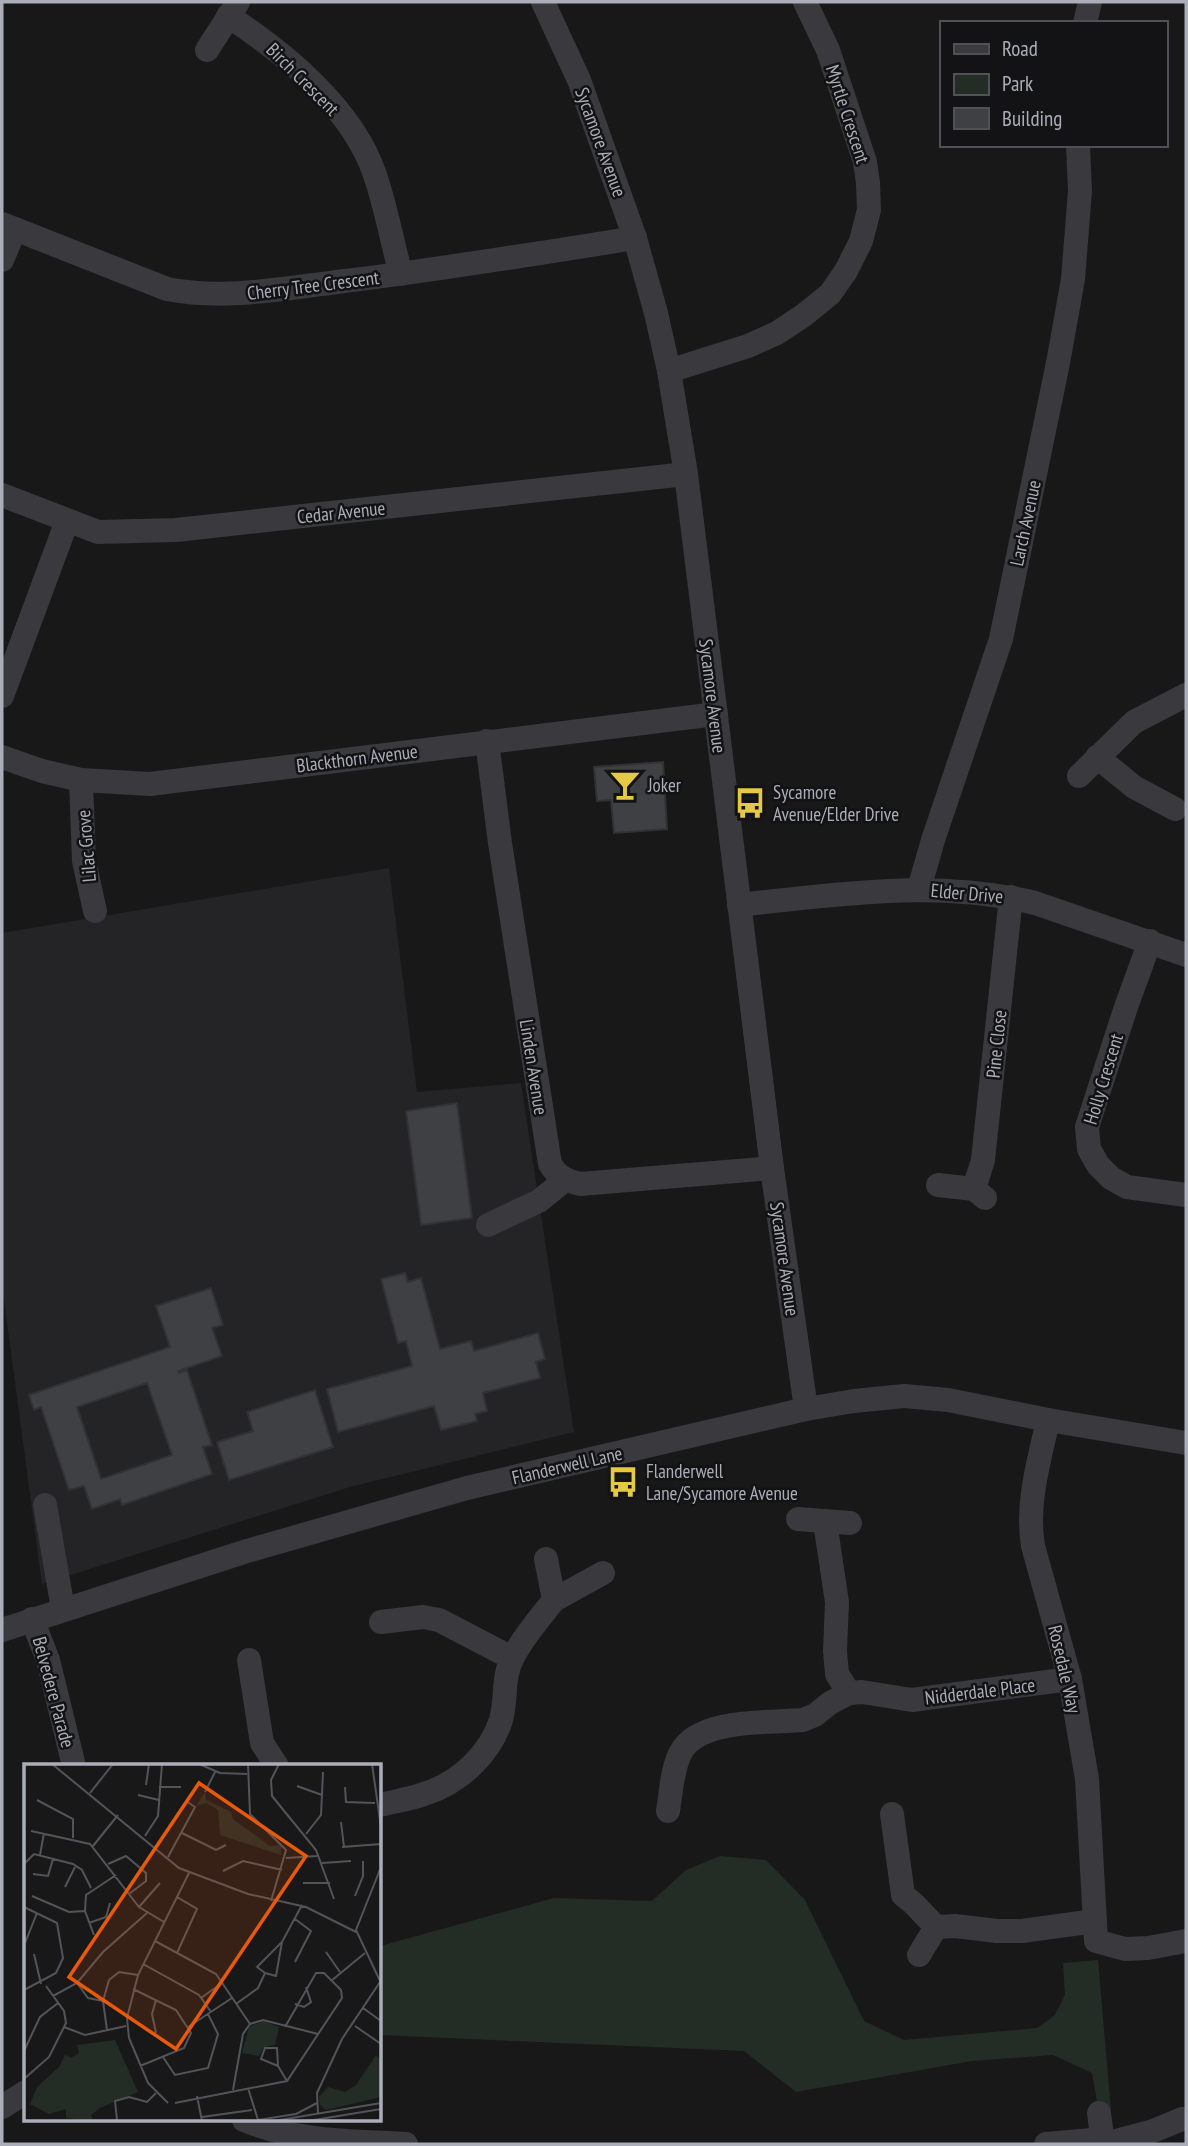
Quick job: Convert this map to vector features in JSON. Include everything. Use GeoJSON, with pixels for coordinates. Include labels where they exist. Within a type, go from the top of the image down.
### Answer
{"type":"FeatureCollection","features":[{"type":"Feature","properties":{"kind":"street","name":"Sycamore Avenue"},"geometry":{"type":"LineString","coordinates":[[542,2],[579,80],[635,238],[669,371],[686,474],[772,1168],[806,1409]]}},
{"type":"Feature","properties":{"kind":"street","name":"Myrtle Crescent"},"geometry":{"type":"LineString","coordinates":[[669,371],[748,346],[777,333],[804,315],[830,294],[846,271],[861,241],[869,210],[865,162],[828,50],[805,2]]}},
{"type":"Feature","properties":{"kind":"street"},"geometry":{"type":"LineString","coordinates":[[1085,21],[1090,2]]}},
{"type":"Feature","properties":{"kind":"street","name":"Birch Crescent"},"geometry":{"type":"LineString","coordinates":[[207,50],[233,9],[330,101],[356,137],[375,174],[401,274]]}},
{"type":"Feature","properties":{"kind":"street","name":"Larch Avenue"},"geometry":{"type":"LineString","coordinates":[[919,889],[1001,639],[1073,279],[1080,191],[1078,147]]}},
{"type":"Feature","properties":{"kind":"street","name":"Cherry Tree Crescent"},"geometry":{"type":"LineString","coordinates":[[8,227],[167,289],[196,294],[239,294],[401,274],[635,238]]}},
{"type":"Feature","properties":{"kind":"street"},"geometry":{"type":"LineString","coordinates":[[2,260],[8,227]]}},
{"type":"Feature","properties":{"kind":"street","name":"Cedar Avenue"},"geometry":{"type":"LineString","coordinates":[[2,495],[98,532],[176,530],[686,474]]}},
{"type":"Feature","properties":{"kind":"street"},"geometry":{"type":"LineString","coordinates":[[2,696],[68,521]]}},
{"type":"Feature","properties":{"kind":"street"},"geometry":{"type":"LineString","coordinates":[[1079,776],[1133,722],[1186,695]]}},
{"type":"Feature","properties":{"kind":"street","name":"Blackthorn Avenue"},"geometry":{"type":"LineString","coordinates":[[2,757],[42,771],[81,780],[150,785],[716,713]]}},
{"type":"Feature","properties":{"kind":"street","name":"Linden Avenue"},"geometry":{"type":"LineString","coordinates":[[487,741],[501,852],[550,1164],[556,1174],[565,1180]]}},
{"type":"Feature","properties":{"kind":"street"},"geometry":{"type":"LineString","coordinates":[[1097,757],[1134,788],[1175,809]]}},
{"type":"Feature","properties":{"kind":"street","name":"Lilac Grove"},"geometry":{"type":"LineString","coordinates":[[81,780],[84,861],[95,911]]}},
{"type":"Feature","properties":{"kind":"street","name":"Elder Drive"},"geometry":{"type":"LineString","coordinates":[[739,905],[855,892],[919,889],[1012,897],[1186,955]]}},
{"type":"Feature","properties":{"kind":"street","name":"Pine Close"},"geometry":{"type":"LineString","coordinates":[[938,1185],[980,1194],[1012,897]]}},
{"type":"Feature","properties":{"kind":"street","name":"Holly Crescent"},"geometry":{"type":"LineString","coordinates":[[1150,941],[1087,1127],[1089,1149],[1098,1166],[1127,1187],[1186,1195]]}},
{"type":"Feature","properties":{"kind":"street"},"geometry":{"type":"LineString","coordinates":[[488,1225],[539,1201],[565,1180],[580,1184],[772,1168]]}},
{"type":"Feature","properties":{"kind":"street","name":"Flanderwell Lane"},"geometry":{"type":"LineString","coordinates":[[2,1630],[247,1551],[467,1488],[806,1409],[854,1401],[904,1396],[971,1404],[1186,1443]]}},
{"type":"Feature","properties":{"kind":"street","name":"Rosedale Way"},"geometry":{"type":"LineString","coordinates":[[1048,1420],[1031,1501],[1030,1528],[1070,1679],[1087,1779],[1096,1941],[1125,1949],[1186,1941]]}},
{"type":"Feature","properties":{"kind":"street"},"geometry":{"type":"LineString","coordinates":[[45,1505],[63,1609]]}},
{"type":"Feature","properties":{"kind":"street"},"geometry":{"type":"LineString","coordinates":[[798,1519],[850,1523]]}},
{"type":"Feature","properties":{"kind":"street"},"geometry":{"type":"LineString","coordinates":[[668,1811],[679,1754],[688,1741],[700,1733],[718,1726],[803,1720],[849,1693],[837,1674],[837,1602],[825,1521]]}},
{"type":"Feature","properties":{"kind":"street"},"geometry":{"type":"LineString","coordinates":[[546,1559],[554,1600]]}},
{"type":"Feature","properties":{"kind":"street"},"geometry":{"type":"LineString","coordinates":[[382,1804],[428,1793],[451,1781],[472,1765],[491,1744],[501,1718],[505,1679],[512,1658],[554,1600],[603,1573]]}},
{"type":"Feature","properties":{"kind":"street"},"geometry":{"type":"LineString","coordinates":[[382,1622],[423,1617],[439,1620],[512,1658]]}},
{"type":"Feature","properties":{"kind":"street","name":"Belvedere Parade"},"geometry":{"type":"LineString","coordinates":[[32,1619],[48,1660],[74,1764]]}},
{"type":"Feature","properties":{"kind":"street"},"geometry":{"type":"LineString","coordinates":[[249,1660],[262,1742],[276,1764]]}},
{"type":"Feature","properties":{"kind":"street","name":"Nidderdale Place"},"geometry":{"type":"LineString","coordinates":[[849,1693],[862,1692],[912,1700],[1070,1679]]}},
{"type":"Feature","properties":{"kind":"street"},"geometry":{"type":"LineString","coordinates":[[892,1814],[903,1895],[936,1927],[1022,1931],[1095,1921]]}},
{"type":"Feature","properties":{"kind":"street"},"geometry":{"type":"LineString","coordinates":[[919,1955],[936,1927]]}},
{"type":"Feature","properties":{"kind":"street"},"geometry":{"type":"LineString","coordinates":[[2,2107],[24,2093]]}},
{"type":"Feature","properties":{"kind":"street"},"geometry":{"type":"LineString","coordinates":[[1099,2113],[1104,2142]]}},
{"type":"Feature","properties":{"kind":"street"},"geometry":{"type":"LineString","coordinates":[[1046,2144],[1104,2142],[1153,2131],[1185,2113]]}},
{"type":"Feature","properties":{"kind":"street"},"geometry":{"type":"LineString","coordinates":[[250,2122],[277,2132],[312,2139],[406,2144]]}},
{"type":"Feature","properties":{"kind":"shaded area"},"geometry":{"type":"Polygon","coordinates":[[[389,868],[417,1092],[521,1083],[574,1432],[350,1487],[42,1584],[2,1285],[2,933],[389,868]]]}},
{"type":"Feature","properties":{"kind":"green space"},"geometry":{"type":"Polygon","coordinates":[[[720,1856],[766,1860],[805,1900],[864,2021],[904,2040],[1037,2028],[1055,2015],[1065,1995],[1063,1963],[1098,1960],[1111,2110],[1099,2113],[1092,2073],[1053,2055],[972,2061],[796,2092],[744,2051],[382,2035],[382,1945],[554,1898],[652,1901],[686,1870],[720,1856]]]}},
{"type":"Feature","properties":{"kind":"building"},"geometry":{"type":"Polygon","coordinates":[[[663,762],[667,829],[614,833],[611,800],[597,801],[594,767],[663,762]]]}},
{"type":"Feature","properties":{"kind":"building"},"geometry":{"type":"Polygon","coordinates":[[[457,1103],[472,1218],[421,1225],[406,1111],[457,1103]]]}},
{"type":"Feature","properties":{"kind":"building"},"geometry":{"type":"Polygon","coordinates":[[[405,1273],[408,1282],[421,1278],[440,1349],[471,1341],[474,1351],[538,1333],[545,1359],[536,1362],[540,1378],[483,1393],[487,1411],[475,1414],[477,1421],[441,1430],[434,1406],[338,1432],[327,1389],[412,1366],[406,1341],[398,1343],[381,1279],[405,1273]]]}},
{"type":"Feature","properties":{"kind":"building"},"geometry":{"type":"Polygon","coordinates":[[[211,1288],[223,1325],[212,1328],[222,1356],[178,1371],[187,1370],[212,1445],[203,1447],[212,1474],[122,1505],[120,1499],[92,1509],[84,1486],[69,1490],[41,1407],[34,1410],[29,1395],[170,1347],[156,1306],[211,1288]],[[147,1383],[77,1407],[101,1479],[172,1455],[147,1383]]]}},
{"type":"Feature","properties":{"kind":"building"},"geometry":{"type":"Polygon","coordinates":[[[315,1390],[333,1447],[229,1480],[217,1442],[253,1431],[247,1412],[315,1390]]]}},
{"type":"Feature","properties":{"kind":"place","name":"Joker"},"geometry":{"type":"Point","coordinates":[625,785]}},
{"type":"Feature","properties":{"kind":"place","name":"Sycamore Avenue/Elder Drive"},"geometry":{"type":"Point","coordinates":[750,803]}},
{"type":"Feature","properties":{"kind":"place","name":"Flanderwell Lane/Sycamore Avenue"},"geometry":{"type":"Point","coordinates":[623,1482]}}]}
